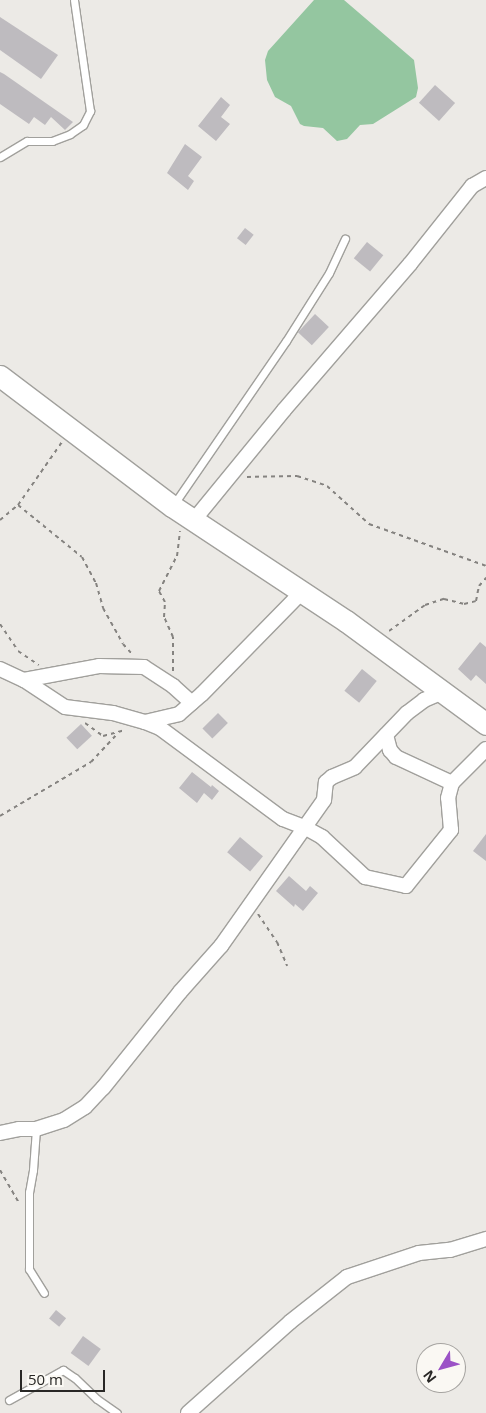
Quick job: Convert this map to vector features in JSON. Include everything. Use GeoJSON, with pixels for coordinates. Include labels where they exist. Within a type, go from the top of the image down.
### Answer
{"type":"FeatureCollection","features":[{"type":"Feature","properties":{"kind":"main road"},"geometry":{"type":"LineString","coordinates":[[0,376],[184,514],[302,592],[486,724]]}},
{"type":"Feature","properties":{"kind":"street"},"geometry":{"type":"LineString","coordinates":[[184,514],[229,477],[410,264],[472,186],[486,178]]}},
{"type":"Feature","properties":{"kind":"street"},"geometry":{"type":"LineString","coordinates":[[146,722],[179,714],[302,592]]}},
{"type":"Feature","properties":{"kind":"street"},"geometry":{"type":"LineString","coordinates":[[24,680],[99,666],[144,666],[173,686],[192,703]]}},
{"type":"Feature","properties":{"kind":"street"},"geometry":{"type":"LineString","coordinates":[[0,668],[24,680],[65,707],[113,713],[160,728],[283,819],[304,827],[322,838],[365,877],[406,886],[451,830],[448,798],[452,783],[486,749]]}},
{"type":"Feature","properties":{"kind":"street"},"geometry":{"type":"LineString","coordinates":[[0,1133],[19,1129],[36,1129],[64,1120],[85,1106],[221,946],[324,800],[326,782],[332,776],[355,767],[424,700],[443,692]]}},
{"type":"Feature","properties":{"kind":"street"},"geometry":{"type":"LineString","coordinates":[[386,735],[390,750],[396,757],[452,783]]}},
{"type":"Feature","properties":{"kind":"street"},"geometry":{"type":"LineString","coordinates":[[188,1413],[290,1322],[347,1277],[419,1253],[450,1250],[486,1238]]}},
{"type":"Feature","properties":{"kind":"lane"},"geometry":{"type":"LineString","coordinates":[[0,157],[27,141],[52,141],[70,134],[83,125],[90,112],[74,0]]}},
{"type":"Feature","properties":{"kind":"lane"},"geometry":{"type":"LineString","coordinates":[[184,514],[328,273],[345,239]]}},
{"type":"Feature","properties":{"kind":"lane"},"geometry":{"type":"LineString","coordinates":[[36,1129],[28,1218],[29,1269],[44,1293]]}},
{"type":"Feature","properties":{"kind":"lane"},"geometry":{"type":"LineString","coordinates":[[9,1400],[63,1370],[75,1378],[97,1399],[117,1413]]}},
{"type":"Feature","properties":{"kind":"path"},"geometry":{"type":"LineString","coordinates":[[0,520],[18,505],[71,430]]}},
{"type":"Feature","properties":{"kind":"path"},"geometry":{"type":"LineString","coordinates":[[229,477],[297,476],[327,486],[369,524],[486,566]]}},
{"type":"Feature","properties":{"kind":"path"},"geometry":{"type":"LineString","coordinates":[[18,505],[82,557],[96,583],[103,608],[123,644],[144,666]]}},
{"type":"Feature","properties":{"kind":"path"},"geometry":{"type":"LineString","coordinates":[[173,686],[172,637],[164,617],[165,602],[160,592],[177,556],[177,540],[184,514]]}},
{"type":"Feature","properties":{"kind":"path"},"geometry":{"type":"LineString","coordinates":[[375,643],[402,620],[425,605],[444,599],[464,604],[476,601],[478,586],[486,578]]}},
{"type":"Feature","properties":{"kind":"path"},"geometry":{"type":"LineString","coordinates":[[0,624],[18,651],[53,674]]}},
{"type":"Feature","properties":{"kind":"path"},"geometry":{"type":"LineString","coordinates":[[84,722],[103,736],[117,734],[146,722]]}},
{"type":"Feature","properties":{"kind":"path"},"geometry":{"type":"LineString","coordinates":[[0,816],[91,762],[117,734]]}},
{"type":"Feature","properties":{"kind":"path"},"geometry":{"type":"LineString","coordinates":[[251,904],[276,942],[288,966]]}},
{"type":"Feature","properties":{"kind":"path"},"geometry":{"type":"LineString","coordinates":[[0,1170],[28,1218]]}},
{"type":"Feature","properties":{"kind":"green space"},"geometry":{"type":"Polygon","coordinates":[[[314,0],[344,0],[414,60],[418,88],[416,97],[373,124],[360,125],[347,139],[337,141],[323,128],[300,124],[291,106],[275,97],[267,80],[265,60],[268,51],[314,0]]]}},
{"type":"Feature","properties":{"kind":"building"},"geometry":{"type":"Polygon","coordinates":[[[0,17],[58,55],[41,79],[0,50],[0,17]]]}},
{"type":"Feature","properties":{"kind":"building"},"geometry":{"type":"Polygon","coordinates":[[[0,72],[73,122],[65,130],[51,117],[45,125],[34,117],[29,124],[0,104],[0,72]]]}},
{"type":"Feature","properties":{"kind":"building"},"geometry":{"type":"Polygon","coordinates":[[[435,85],[455,103],[439,121],[419,103],[435,85]]]}},
{"type":"Feature","properties":{"kind":"building"},"geometry":{"type":"Polygon","coordinates":[[[221,97],[230,105],[221,117],[230,124],[216,141],[198,126],[221,97]]]}},
{"type":"Feature","properties":{"kind":"building"},"geometry":{"type":"Polygon","coordinates":[[[185,144],[202,157],[188,176],[194,181],[188,190],[167,173],[185,144]]]}},
{"type":"Feature","properties":{"kind":"building"},"geometry":{"type":"Polygon","coordinates":[[[245,228],[254,235],[246,245],[237,238],[245,228]]]}},
{"type":"Feature","properties":{"kind":"building"},"geometry":{"type":"Polygon","coordinates":[[[367,242],[383,255],[370,272],[354,258],[367,242]]]}},
{"type":"Feature","properties":{"kind":"building"},"geometry":{"type":"Polygon","coordinates":[[[315,314],[329,327],[312,345],[298,332],[315,314]]]}},
{"type":"Feature","properties":{"kind":"building"},"geometry":{"type":"Polygon","coordinates":[[[480,642],[486,647],[486,684],[476,675],[471,681],[458,669],[480,642]]]}},
{"type":"Feature","properties":{"kind":"building"},"geometry":{"type":"Polygon","coordinates":[[[362,669],[377,681],[359,703],[344,691],[362,669]]]}},
{"type":"Feature","properties":{"kind":"building"},"geometry":{"type":"Polygon","coordinates":[[[218,713],[228,723],[212,738],[202,729],[218,713]]]}},
{"type":"Feature","properties":{"kind":"building"},"geometry":{"type":"Polygon","coordinates":[[[81,724],[92,736],[77,749],[66,738],[81,724]]]}},
{"type":"Feature","properties":{"kind":"building"},"geometry":{"type":"Polygon","coordinates":[[[192,772],[219,791],[212,800],[204,793],[197,803],[179,788],[192,772]]]}},
{"type":"Feature","properties":{"kind":"building"},"geometry":{"type":"Polygon","coordinates":[[[486,834],[486,861],[473,851],[486,834]]]}},
{"type":"Feature","properties":{"kind":"building"},"geometry":{"type":"Polygon","coordinates":[[[240,837],[263,856],[250,872],[227,852],[240,837]]]}},
{"type":"Feature","properties":{"kind":"building"},"geometry":{"type":"Polygon","coordinates":[[[289,876],[306,891],[310,886],[318,893],[303,911],[295,904],[294,907],[276,891],[289,876]]]}},
{"type":"Feature","properties":{"kind":"building"},"geometry":{"type":"Polygon","coordinates":[[[56,1310],[66,1318],[59,1327],[49,1319],[56,1310]]]}},
{"type":"Feature","properties":{"kind":"building"},"geometry":{"type":"Polygon","coordinates":[[[83,1336],[101,1349],[88,1366],[71,1353],[83,1336]]]}}]}
